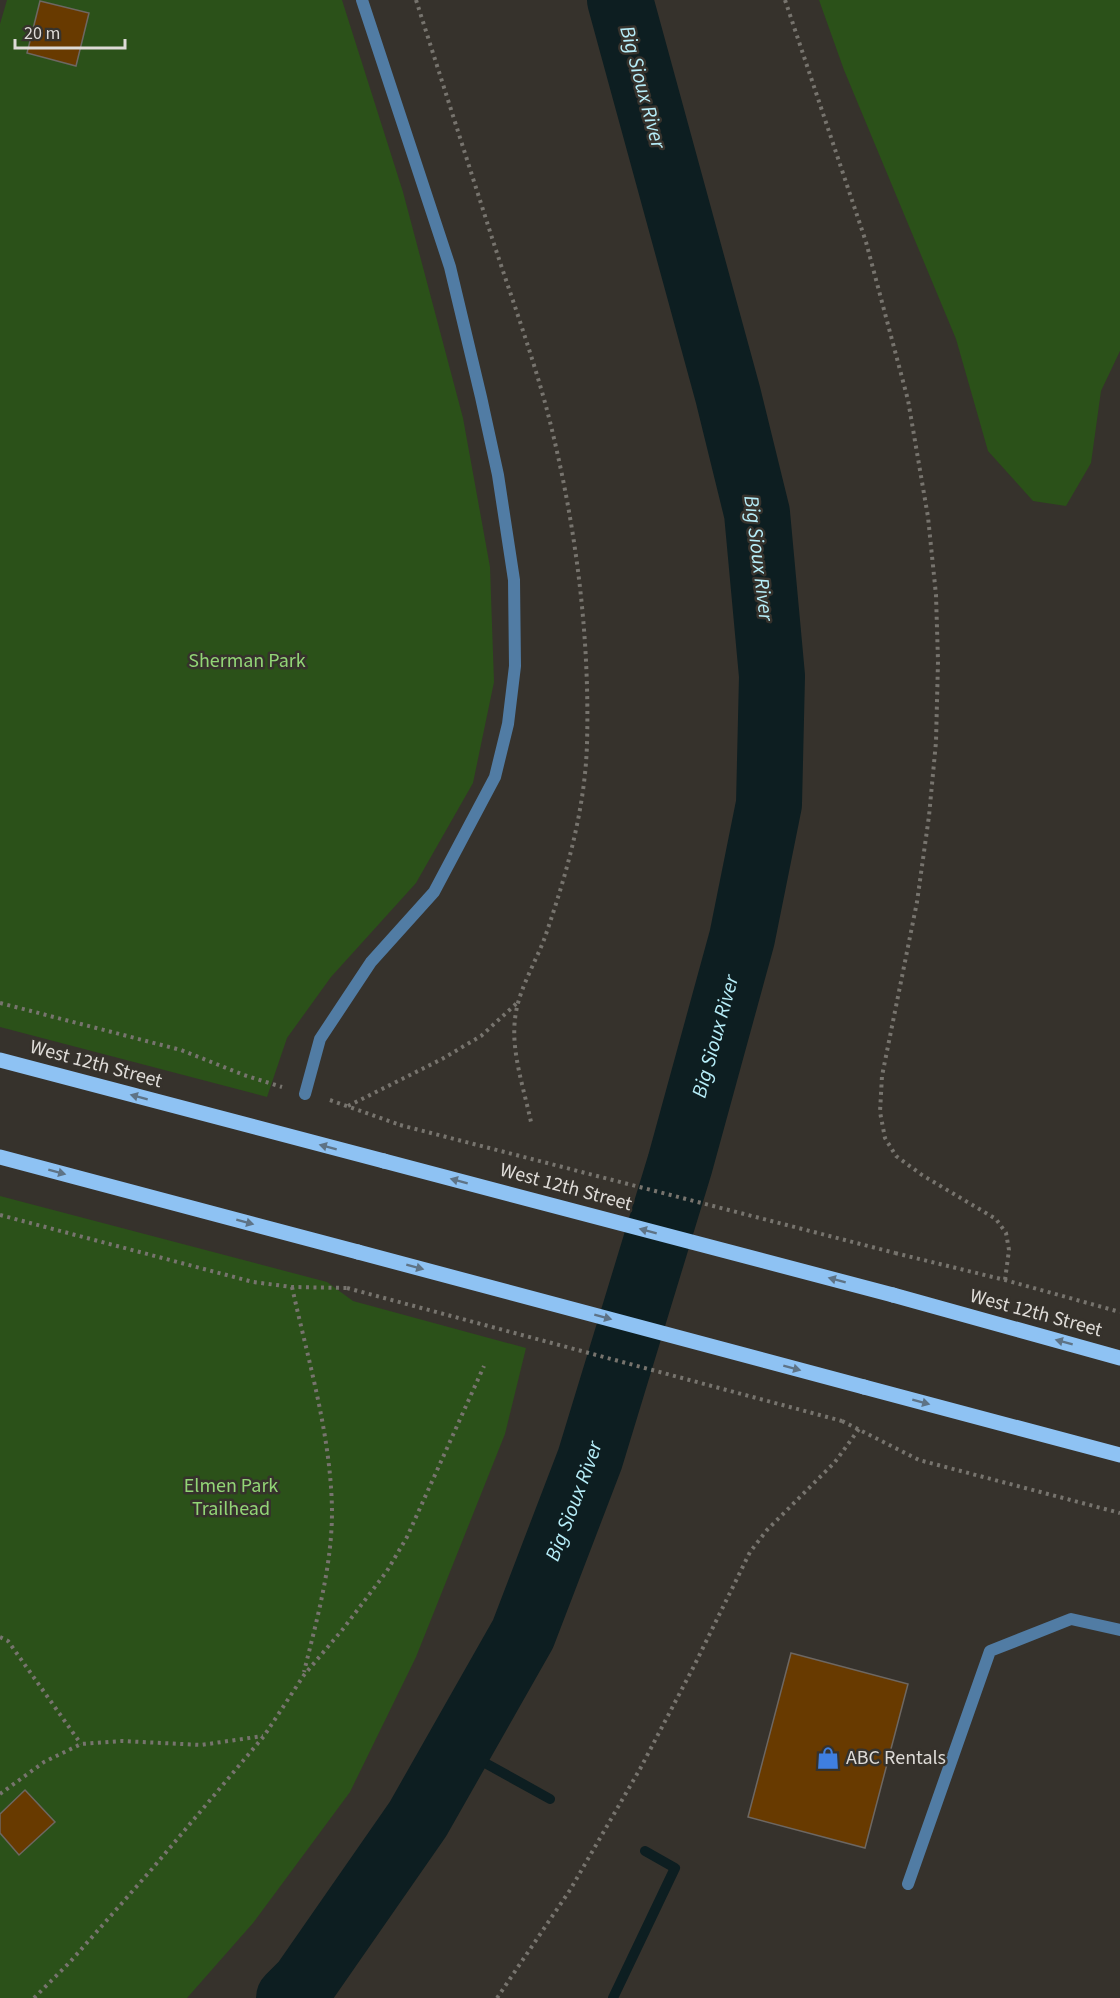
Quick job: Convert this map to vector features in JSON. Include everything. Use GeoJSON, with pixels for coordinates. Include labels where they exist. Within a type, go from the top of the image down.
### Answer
{"type":"FeatureCollection","features":[{"type":"Feature","properties":{"kind":"main road","name":"West 12th Street"},"geometry":{"type":"LineString","coordinates":[[0,1060],[893,1295],[1120,1358]]}},
{"type":"Feature","properties":{"kind":"main road"},"geometry":{"type":"LineString","coordinates":[[0,1157],[1120,1455]]}},
{"type":"Feature","properties":{"kind":"lane"},"geometry":{"type":"LineString","coordinates":[[305,1094],[320,1039],[371,962],[434,892],[495,777],[508,724],[515,666],[514,580],[498,475],[481,398],[450,267],[362,0]]}},
{"type":"Feature","properties":{"kind":"lane"},"geometry":{"type":"LineString","coordinates":[[908,1884],[990,1651],[1071,1619],[1120,1630]]}},
{"type":"Feature","properties":{"kind":"path"},"geometry":{"type":"LineString","coordinates":[[416,0],[547,410],[569,513],[582,604],[587,677],[586,748],[578,819],[564,878],[544,940],[518,1003],[514,1023],[517,1054],[531,1122]]}},
{"type":"Feature","properties":{"kind":"path"},"geometry":{"type":"LineString","coordinates":[[785,0],[866,242],[908,400],[928,517],[936,595],[938,661],[936,742],[929,816],[917,902],[882,1076],[880,1112],[885,1138],[896,1156],[922,1175],[996,1219],[1006,1233],[1009,1251],[1005,1280]]}},
{"type":"Feature","properties":{"kind":"path"},"geometry":{"type":"LineString","coordinates":[[0,1003],[181,1050],[244,1075],[348,1106],[400,1125],[1005,1280],[1120,1312]]}},
{"type":"Feature","properties":{"kind":"path"},"geometry":{"type":"LineString","coordinates":[[348,1106],[442,1059],[482,1036],[518,1003]]}},
{"type":"Feature","properties":{"kind":"path"},"geometry":{"type":"LineString","coordinates":[[0,1215],[253,1281],[292,1287],[347,1288],[843,1421],[919,1460],[1120,1513]]}},
{"type":"Feature","properties":{"kind":"path"},"geometry":{"type":"LineString","coordinates":[[292,1287],[328,1449],[332,1511],[329,1558],[304,1675]]}},
{"type":"Feature","properties":{"kind":"path"},"geometry":{"type":"LineString","coordinates":[[34,1998],[70,1962],[152,1869],[264,1736],[304,1675],[387,1571],[407,1538],[484,1365]]}},
{"type":"Feature","properties":{"kind":"path"},"geometry":{"type":"LineString","coordinates":[[497,1998],[570,1890],[640,1769],[750,1552],[767,1530],[835,1462],[859,1429]]}},
{"type":"Feature","properties":{"kind":"path"},"geometry":{"type":"LineString","coordinates":[[0,1637],[8,1641],[81,1744]]}},
{"type":"Feature","properties":{"kind":"path"},"geometry":{"type":"LineString","coordinates":[[0,1794],[44,1762],[81,1744],[123,1742],[201,1745],[264,1736]]}},
{"type":"Feature","properties":{"kind":"green space","name":"Sherman Park"},"geometry":{"type":"Polygon","coordinates":[[[7,0],[342,0],[403,192],[463,418],[490,567],[494,682],[473,783],[416,883],[331,977],[287,1038],[267,1097],[0,1027],[0,24],[7,0]]]}},
{"type":"Feature","properties":{"kind":"green space"},"geometry":{"type":"Polygon","coordinates":[[[819,0],[1120,0],[1120,351],[1101,391],[1091,463],[1066,506],[1033,501],[988,451],[956,339],[844,70],[819,0]]]}},
{"type":"Feature","properties":{"kind":"green space","name":"Elmen Park Trailhead"},"geometry":{"type":"Polygon","coordinates":[[[0,1196],[327,1282],[353,1301],[526,1348],[505,1434],[416,1657],[350,1792],[253,1923],[187,1998],[0,1998],[0,1196]]]}},
{"type":"Feature","properties":{"kind":"building"},"geometry":{"type":"Polygon","coordinates":[[[40,1],[89,13],[76,66],[27,53],[40,1]]]}},
{"type":"Feature","properties":{"kind":"building"},"geometry":{"type":"Polygon","coordinates":[[[791,1653],[908,1684],[865,1848],[748,1817],[791,1653]]]}},
{"type":"Feature","properties":{"kind":"building"},"geometry":{"type":"Polygon","coordinates":[[[25,1790],[55,1822],[19,1855],[0,1833],[0,1814],[25,1790]]]}},
{"type":"Feature","properties":{"kind":"waterway","name":"Big Sioux River"},"geometry":{"type":"LineString","coordinates":[[289,1998],[304,1983],[418,1819],[523,1634],[590,1459],[680,1164],[742,938],[769,804],[772,676],[757,513],[728,395],[620,0]]}},
{"type":"Feature","properties":{"kind":"waterway"},"geometry":{"type":"LineString","coordinates":[[458,1748],[550,1799]]}},
{"type":"Feature","properties":{"kind":"waterway"},"geometry":{"type":"LineString","coordinates":[[613,1998],[675,1868],[645,1851]]}},
{"type":"Feature","properties":{"kind":"place","name":"ABC Rentals"},"geometry":{"type":"Point","coordinates":[828,1758]}}]}
